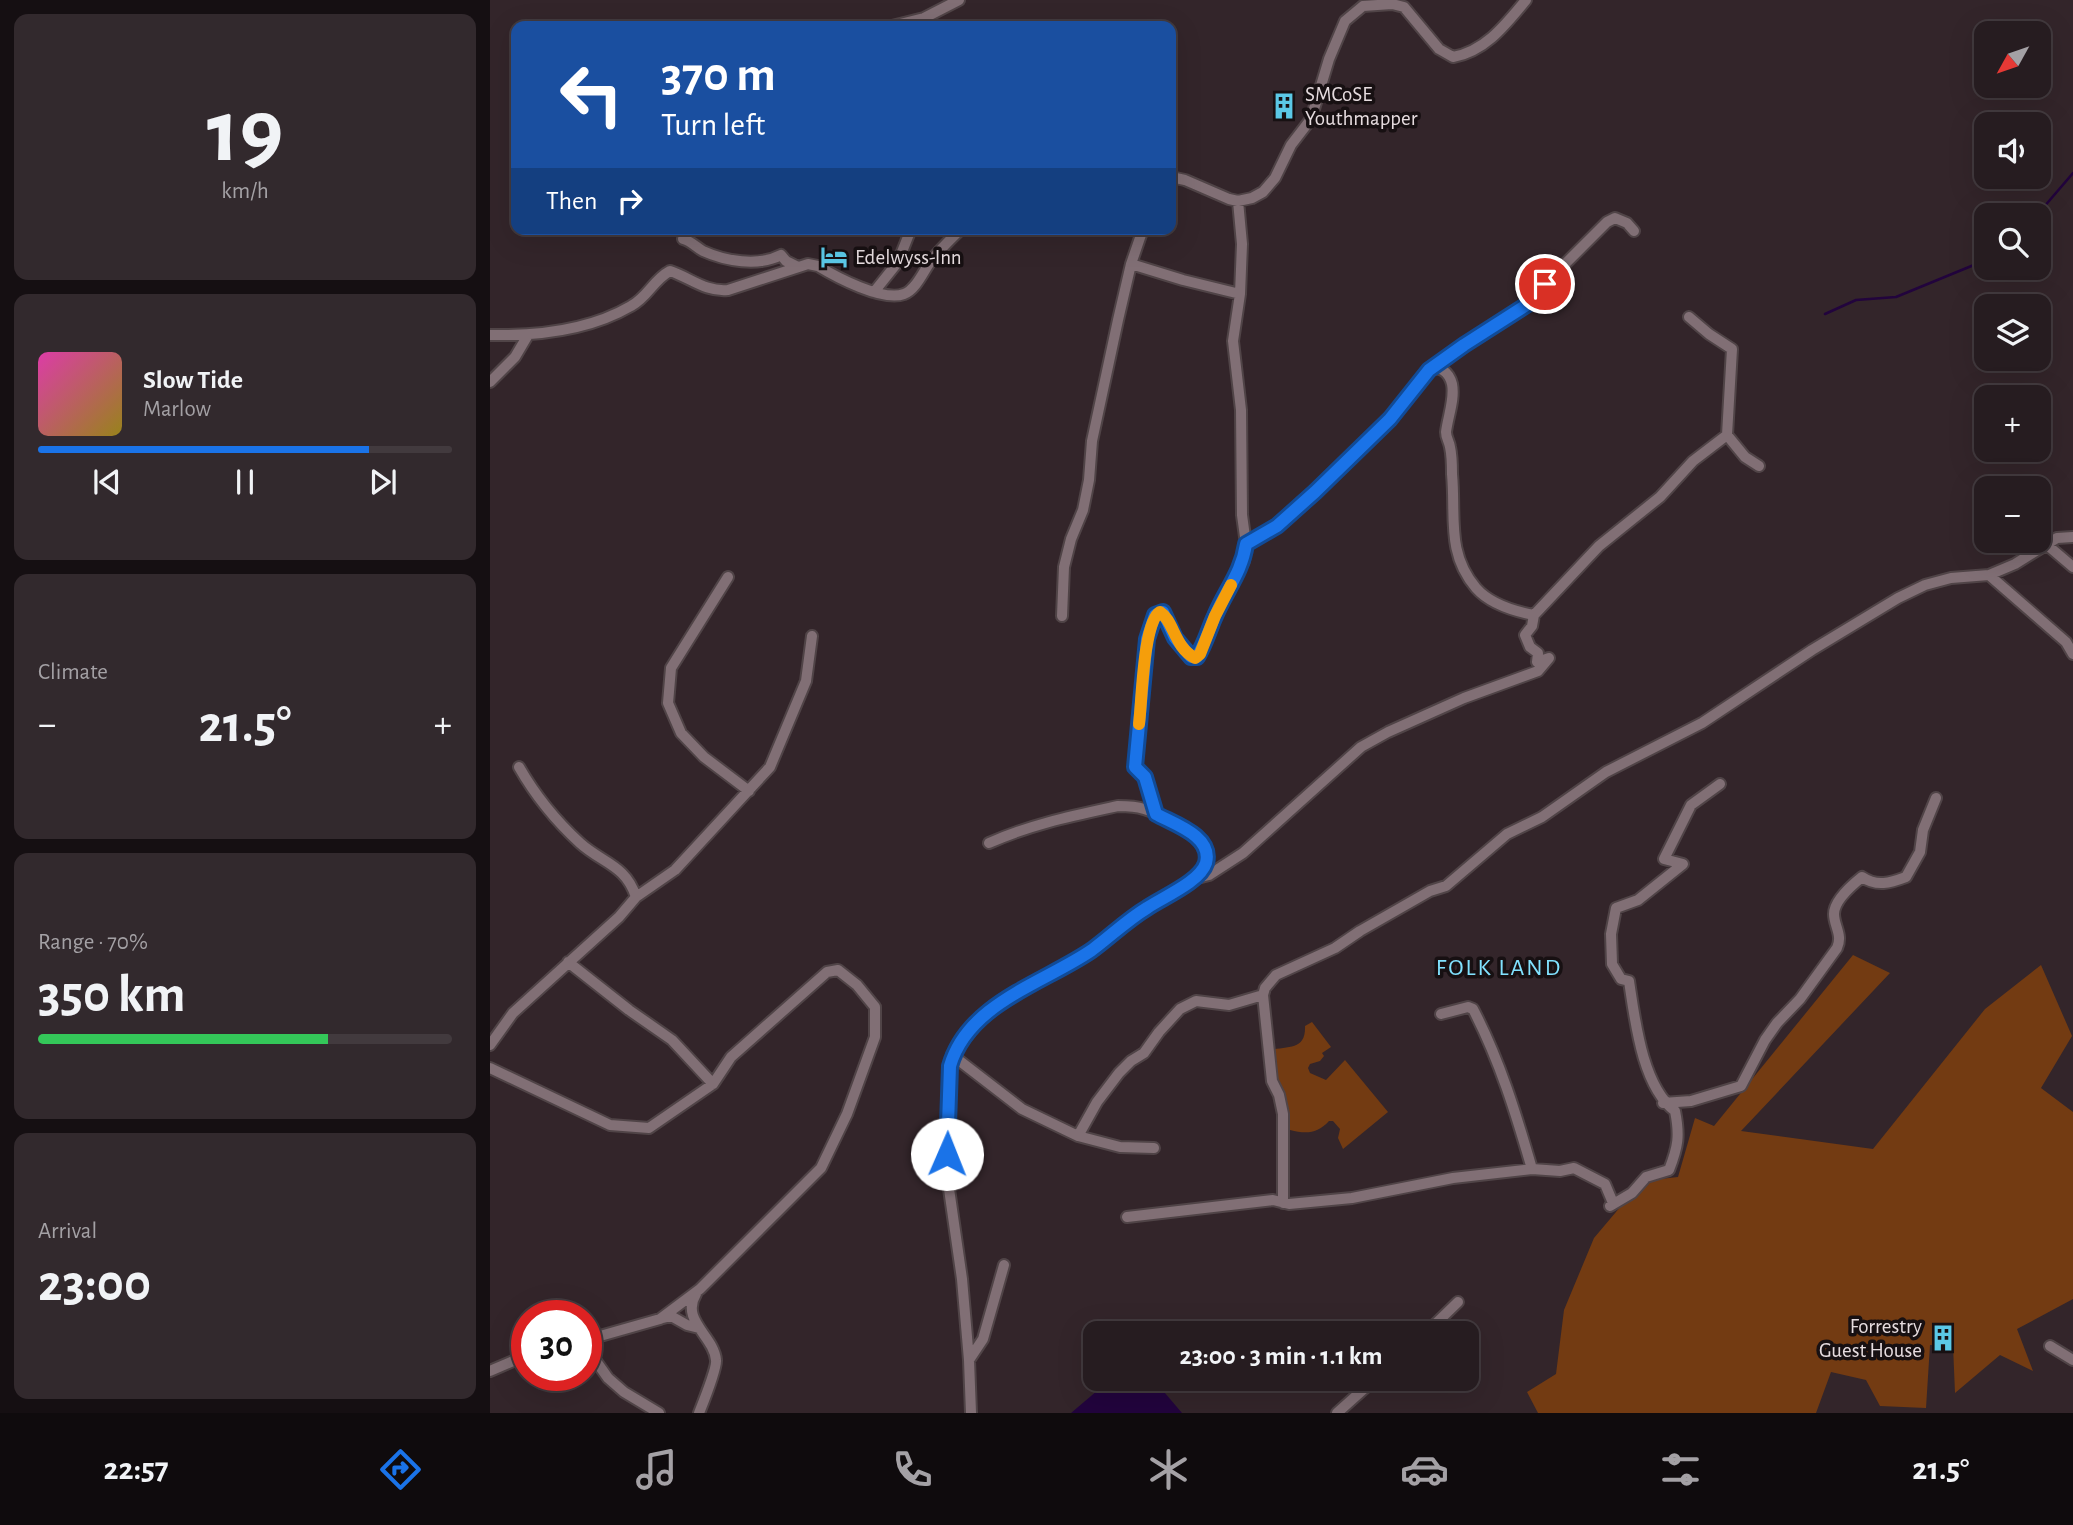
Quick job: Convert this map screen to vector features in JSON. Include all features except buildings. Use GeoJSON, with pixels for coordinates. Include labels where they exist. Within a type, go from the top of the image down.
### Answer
{"type":"FeatureCollection","features":[{"type":"Feature","properties":{"kind":"street"},"geometry":{"type":"LineString","coordinates":[[912,21],[924,18],[959,0]]}},
{"type":"Feature","properties":{"kind":"street"},"geometry":{"type":"LineString","coordinates":[[1176,178],[1238,201],[1263,192],[1275,178],[1291,145],[1311,119],[1329,59],[1345,21],[1363,6],[1392,4],[1404,7],[1438,49],[1453,57],[1483,46],[1506,25],[1527,0]]}},
{"type":"Feature","properties":{"kind":"street"},"geometry":{"type":"LineString","coordinates":[[1156,814],[1145,777],[1135,767],[1147,639],[1155,615],[1163,612],[1175,638],[1191,657],[1197,657],[1244,561],[1246,544],[1242,515],[1241,410],[1233,341],[1240,294],[1242,244],[1238,201]]}},
{"type":"Feature","properties":{"kind":"street"},"geometry":{"type":"LineString","coordinates":[[1246,544],[1277,526],[1315,492],[1390,419],[1422,377],[1464,345],[1528,304],[1607,222],[1615,218],[1627,223],[1634,230]]}},
{"type":"Feature","properties":{"kind":"street"},"geometry":{"type":"LineString","coordinates":[[874,292],[898,261],[909,235]]}},
{"type":"Feature","properties":{"kind":"street"},"geometry":{"type":"LineString","coordinates":[[490,335],[528,335],[569,328],[623,310],[644,297],[659,276],[670,271],[716,291],[728,290],[808,264],[874,292],[904,294],[955,235]]}},
{"type":"Feature","properties":{"kind":"street"},"geometry":{"type":"LineString","coordinates":[[1062,616],[1064,567],[1071,539],[1083,510],[1092,441],[1131,264],[1141,235]]}},
{"type":"Feature","properties":{"kind":"street"},"geometry":{"type":"LineString","coordinates":[[683,239],[720,257],[757,262],[780,255],[798,267]]}},
{"type":"Feature","properties":{"kind":"street"},"geometry":{"type":"LineString","coordinates":[[1131,264],[1240,294]]}},
{"type":"Feature","properties":{"kind":"street"},"geometry":{"type":"LineString","coordinates":[[1689,317],[1732,349],[1727,435],[1745,457],[1759,466]]}},
{"type":"Feature","properties":{"kind":"street"},"geometry":{"type":"LineString","coordinates":[[490,382],[515,357],[528,335]]}},
{"type":"Feature","properties":{"kind":"street"},"geometry":{"type":"LineString","coordinates":[[1435,368],[1448,373],[1452,382],[1453,394],[1446,436],[1453,479],[1453,537],[1460,561],[1478,590],[1493,602],[1534,615]]}},
{"type":"Feature","properties":{"kind":"street"},"geometry":{"type":"LineString","coordinates":[[971,1413],[962,1279],[947,1175],[948,1079],[953,1055],[976,1023],[995,1007],[1092,949],[1119,926],[1242,853],[1361,747],[1464,698],[1538,671],[1549,658],[1537,662],[1538,653],[1530,646],[1525,635],[1532,626],[1534,615],[1599,546],[1660,497],[1693,461],[1727,435]]}},
{"type":"Feature","properties":{"kind":"street"},"geometry":{"type":"LineString","coordinates":[[2051,541],[2057,537],[2073,537]]}},
{"type":"Feature","properties":{"kind":"street"},"geometry":{"type":"LineString","coordinates":[[2051,548],[2073,567]]}},
{"type":"Feature","properties":{"kind":"street"},"geometry":{"type":"LineString","coordinates":[[1283,1203],[1283,1115],[1279,1095],[1272,1081],[1263,995],[1265,988],[1276,975],[1335,948],[1430,891],[1446,886],[1507,834],[1542,817],[1606,772],[1702,723],[1812,650],[1898,598],[1925,585],[1951,578],[1989,575],[2032,553]]}},
{"type":"Feature","properties":{"kind":"street"},"geometry":{"type":"LineString","coordinates":[[1989,575],[2066,642],[2073,654]]}},
{"type":"Feature","properties":{"kind":"street"},"geometry":{"type":"LineString","coordinates":[[728,577],[671,668],[668,703],[681,733],[704,757],[749,791]]}},
{"type":"Feature","properties":{"kind":"street"},"geometry":{"type":"LineString","coordinates":[[490,1045],[513,1013],[619,917],[636,897],[675,870],[770,767],[806,681],[812,636]]}},
{"type":"Feature","properties":{"kind":"street"},"geometry":{"type":"LineString","coordinates":[[519,767],[532,790],[578,842],[626,875],[636,897]]}},
{"type":"Feature","properties":{"kind":"street"},"geometry":{"type":"LineString","coordinates":[[1127,1217],[1273,1200],[1283,1203],[1352,1198],[1453,1178],[1532,1169],[1560,1171],[1574,1168],[1584,1172],[1605,1184],[1612,1205],[1632,1192],[1646,1177],[1669,1170],[1679,1133],[1675,1111],[1663,1103],[1639,1043],[1629,981],[1621,979],[1612,964],[1611,934],[1616,908],[1638,900],[1683,864],[1664,859],[1691,805],[1720,784]]}},
{"type":"Feature","properties":{"kind":"street"},"geometry":{"type":"LineString","coordinates":[[1663,1103],[1691,1101],[1741,1086],[1765,1040],[1800,999],[1837,948],[1840,941],[1833,911],[1837,902],[1862,877],[1871,884],[1887,883],[1906,877],[1920,852],[1923,830],[1936,798]]}},
{"type":"Feature","properties":{"kind":"street"},"geometry":{"type":"LineString","coordinates":[[989,844],[1026,827],[1118,806],[1146,809],[1198,838],[1206,853],[1206,864],[1197,878]]}},
{"type":"Feature","properties":{"kind":"street"},"geometry":{"type":"LineString","coordinates":[[568,962],[672,1040],[713,1084]]}},
{"type":"Feature","properties":{"kind":"street"},"geometry":{"type":"LineString","coordinates":[[490,1068],[596,1119],[621,1127],[649,1128],[713,1084],[731,1057],[827,972],[838,970],[868,996],[875,1007],[875,1037],[847,1114],[821,1168],[700,1289],[660,1319]]}},
{"type":"Feature","properties":{"kind":"street"},"geometry":{"type":"LineString","coordinates":[[1078,1136],[1097,1102],[1119,1073],[1144,1053],[1180,1009],[1196,1001],[1228,1005],[1263,995]]}},
{"type":"Feature","properties":{"kind":"street"},"geometry":{"type":"LineString","coordinates":[[1441,1014],[1468,1007],[1473,1009],[1505,1081],[1532,1169]]}},
{"type":"Feature","properties":{"kind":"street"},"geometry":{"type":"LineString","coordinates":[[953,1055],[1022,1109],[1078,1136],[1119,1147],[1154,1148]]}},
{"type":"Feature","properties":{"kind":"street"},"geometry":{"type":"LineString","coordinates":[[969,1360],[984,1339],[1004,1265]]}},
{"type":"Feature","properties":{"kind":"street"},"geometry":{"type":"LineString","coordinates":[[699,1413],[716,1365],[714,1349],[692,1315],[692,1301],[700,1289]]}},
{"type":"Feature","properties":{"kind":"street"},"geometry":{"type":"LineString","coordinates":[[1438,1321],[1458,1302]]}},
{"type":"Feature","properties":{"kind":"street"},"geometry":{"type":"LineString","coordinates":[[602,1335],[671,1316],[699,1328]]}},
{"type":"Feature","properties":{"kind":"street"},"geometry":{"type":"LineString","coordinates":[[2050,1346],[2073,1360]]}},
{"type":"Feature","properties":{"kind":"street"},"geometry":{"type":"LineString","coordinates":[[490,1371],[511,1362]]}},
{"type":"Feature","properties":{"kind":"street"},"geometry":{"type":"LineString","coordinates":[[602,1370],[624,1392],[659,1413]]}},
{"type":"Feature","properties":{"kind":"street"},"geometry":{"type":"LineString","coordinates":[[1338,1413],[1362,1391]]}},
{"type":"Feature","properties":{"kind":"shaded area"},"geometry":{"type":"Polygon","coordinates":[[[1853,955],[1890,973],[1741,1131],[1873,1149],[1985,1009],[2041,965],[2072,1036],[2041,1088],[2073,1112],[2073,1299],[2017,1329],[2033,1371],[2000,1355],[1955,1393],[1953,1345],[1930,1345],[1926,1408],[1880,1406],[1866,1380],[1831,1372],[1816,1413],[1538,1413],[1527,1392],[1556,1374],[1564,1310],[1594,1238],[1632,1193],[1651,1180],[1678,1177],[1695,1118],[1714,1126],[1853,955]]]}},
{"type":"Feature","properties":{"kind":"shaded area"},"geometry":{"type":"Polygon","coordinates":[[[1312,1022],[1331,1047],[1322,1053],[1324,1056],[1320,1061],[1310,1064],[1310,1073],[1326,1080],[1345,1060],[1388,1112],[1343,1149],[1338,1138],[1340,1129],[1333,1121],[1316,1131],[1290,1130],[1282,1135],[1270,1050],[1295,1046],[1303,1039],[1305,1026],[1312,1022]]]}},
{"type":"Feature","properties":{"kind":"shaded area"},"geometry":{"type":"Polygon","coordinates":[[[1097,1391],[1163,1391],[1182,1413],[1071,1413],[1097,1391]]]}},
{"type":"Feature","properties":{"kind":"waterway"},"geometry":{"type":"LineString","coordinates":[[2047,203],[2073,173]]}},
{"type":"Feature","properties":{"kind":"waterway"},"geometry":{"type":"LineString","coordinates":[[1825,314],[1856,300],[1896,297],[1974,265]]}},
{"type":"Feature","properties":{"kind":"slow traffic"},"geometry":{"type":"LineString","coordinates":[[1139,724],[1147,639],[1155,615],[1163,612],[1175,638],[1191,657],[1195,658],[1200,654],[1231,585]]}},
{"type":"Feature","properties":{"kind":"place","name":"SMCoSE Youthmapper"},"geometry":{"type":"Point","coordinates":[1284,106]}},
{"type":"Feature","properties":{"kind":"place","name":"Edelwyss-Inn"},"geometry":{"type":"Point","coordinates":[834,257]}},
{"type":"Feature","properties":{"kind":"place","name":"Forrestry Guest House"},"geometry":{"type":"Point","coordinates":[1943,1338]}},
{"type":"Feature","properties":{"kind":"district","name":"FOLK LAND"},"geometry":{"type":"Point","coordinates":[1499,967]}},
{"type":"Feature","properties":{"kind":"route"},"geometry":{"type":"LineString","coordinates":[[947,1154],[950,1066],[953,1055],[976,1023],[995,1007],[1092,949],[1119,926],[1197,878],[1206,864],[1206,853],[1198,838],[1156,814],[1145,777],[1135,767],[1147,639],[1155,615],[1163,612],[1175,638],[1191,657],[1197,657],[1244,561],[1246,544],[1277,526],[1315,492],[1390,419],[1429,370],[1528,304],[1545,284]]}}]}
